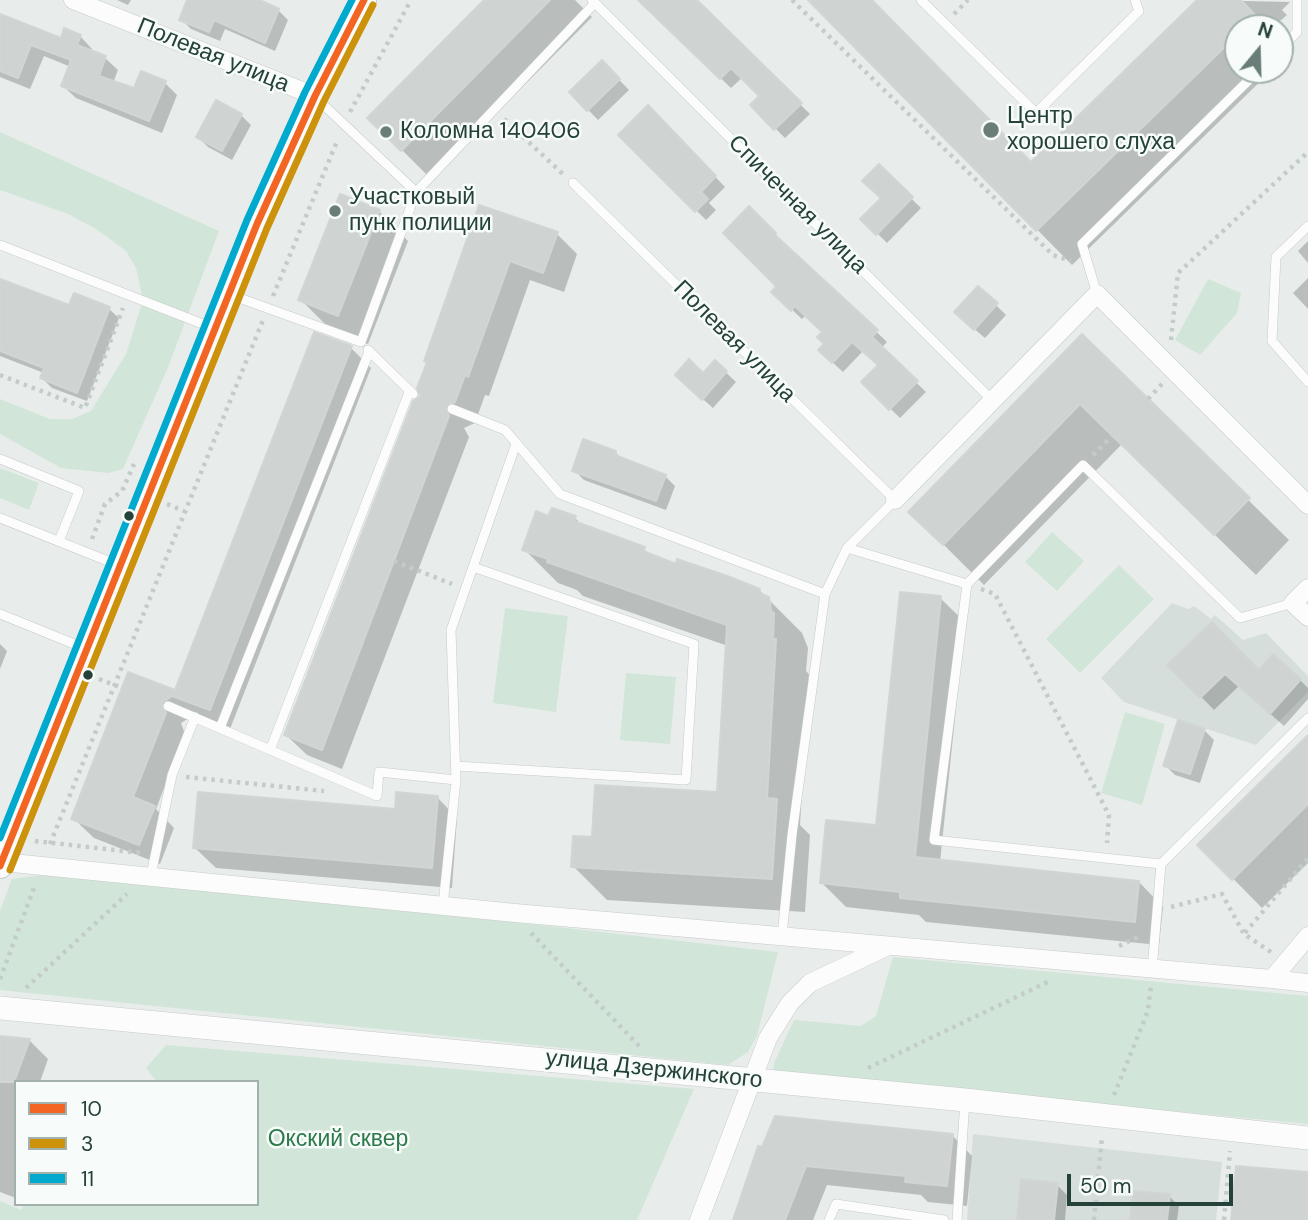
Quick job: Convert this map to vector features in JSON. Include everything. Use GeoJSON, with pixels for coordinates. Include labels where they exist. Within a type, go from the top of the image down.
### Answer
{"type":"FeatureCollection","features":[{"type":"Feature","properties":{"kind":"main road"},"geometry":{"type":"LineString","coordinates":[[1,863],[229,294],[314,96],[364,0]]}},
{"type":"Feature","properties":{"kind":"street","name":"Полевая улица"},"geometry":{"type":"LineString","coordinates":[[73,0],[314,96]]}},
{"type":"Feature","properties":{"kind":"street"},"geometry":{"type":"LineString","coordinates":[[895,500],[1097,294],[1308,505]]}},
{"type":"Feature","properties":{"kind":"street"},"geometry":{"type":"LineString","coordinates":[[1308,588],[1293,603],[1308,617]]}},
{"type":"Feature","properties":{"kind":"street"},"geometry":{"type":"LineString","coordinates":[[1,863],[42,865],[144,880],[1308,983]]}},
{"type":"Feature","properties":{"kind":"street"},"geometry":{"type":"LineString","coordinates":[[1272,979],[1308,936]]}},
{"type":"Feature","properties":{"kind":"street"},"geometry":{"type":"LineString","coordinates":[[699,1220],[755,1080],[768,1038],[790,1003],[810,983],[890,945]]}},
{"type":"Feature","properties":{"kind":"street","name":"улица Дзержинского"},"geometry":{"type":"LineString","coordinates":[[6,1008],[965,1100],[1308,1138]]}},
{"type":"Feature","properties":{"kind":"lane"},"geometry":{"type":"LineString","coordinates":[[921,0],[1036,113],[1139,11],[1135,0]]}},
{"type":"Feature","properties":{"kind":"lane"},"geometry":{"type":"LineString","coordinates":[[1294,35],[1297,32],[1297,0]]}},
{"type":"Feature","properties":{"kind":"lane"},"geometry":{"type":"LineString","coordinates":[[361,342],[416,192],[596,4]]}},
{"type":"Feature","properties":{"kind":"lane","name":"Спичечная улица"},"geometry":{"type":"LineString","coordinates":[[596,4],[992,400]]}},
{"type":"Feature","properties":{"kind":"lane"},"geometry":{"type":"LineString","coordinates":[[1097,294],[1082,244],[1245,84]]}},
{"type":"Feature","properties":{"kind":"lane"},"geometry":{"type":"LineString","coordinates":[[314,96],[416,192]]}},
{"type":"Feature","properties":{"kind":"lane","name":"Полевая улица"},"geometry":{"type":"LineString","coordinates":[[573,183],[895,500]]}},
{"type":"Feature","properties":{"kind":"lane"},"geometry":{"type":"LineString","coordinates":[[1308,226],[1276,257],[1272,341],[1308,382]]}},
{"type":"Feature","properties":{"kind":"lane"},"geometry":{"type":"LineString","coordinates":[[0,244],[215,329]]}},
{"type":"Feature","properties":{"kind":"lane"},"geometry":{"type":"LineString","coordinates":[[229,294],[361,342],[412,392],[270,750]]}},
{"type":"Feature","properties":{"kind":"lane"},"geometry":{"type":"LineString","coordinates":[[220,728],[369,352]]}},
{"type":"Feature","properties":{"kind":"lane"},"geometry":{"type":"LineString","coordinates":[[452,410],[505,430],[560,494],[825,594]]}},
{"type":"Feature","properties":{"kind":"lane"},"geometry":{"type":"LineString","coordinates":[[443,905],[456,780],[450,630],[516,444]]}},
{"type":"Feature","properties":{"kind":"lane"},"geometry":{"type":"LineString","coordinates":[[0,459],[79,491],[58,541]]}},
{"type":"Feature","properties":{"kind":"lane"},"geometry":{"type":"LineString","coordinates":[[1161,864],[934,839],[967,584],[1083,465],[1240,618],[1293,603]]}},
{"type":"Feature","properties":{"kind":"lane"},"geometry":{"type":"LineString","coordinates":[[782,937],[792,835],[825,594],[847,548],[895,500]]}},
{"type":"Feature","properties":{"kind":"lane"},"geometry":{"type":"LineString","coordinates":[[0,518],[120,565]]}},
{"type":"Feature","properties":{"kind":"lane"},"geometry":{"type":"LineString","coordinates":[[847,548],[967,584]]}},
{"type":"Feature","properties":{"kind":"lane"},"geometry":{"type":"LineString","coordinates":[[456,766],[686,780],[694,645],[473,567]]}},
{"type":"Feature","properties":{"kind":"lane"},"geometry":{"type":"LineString","coordinates":[[0,614],[86,649]]}},
{"type":"Feature","properties":{"kind":"lane"},"geometry":{"type":"LineString","coordinates":[[168,706],[377,796],[379,772],[456,780]]}},
{"type":"Feature","properties":{"kind":"lane"},"geometry":{"type":"LineString","coordinates":[[144,880],[172,775],[195,717]]}},
{"type":"Feature","properties":{"kind":"lane"},"geometry":{"type":"LineString","coordinates":[[1152,970],[1161,864],[1308,718]]}},
{"type":"Feature","properties":{"kind":"lane"},"geometry":{"type":"LineString","coordinates":[[957,1220],[965,1100]]}},
{"type":"Feature","properties":{"kind":"lane"},"geometry":{"type":"LineString","coordinates":[[829,1220],[836,1204],[944,1220]]}},
{"type":"Feature","properties":{"kind":"path"},"geometry":{"type":"LineString","coordinates":[[0,979],[113,685],[344,124],[411,0]]}},
{"type":"Feature","properties":{"kind":"path"},"geometry":{"type":"LineString","coordinates":[[792,0],[1053,255],[1089,266]]}},
{"type":"Feature","properties":{"kind":"path"},"geometry":{"type":"LineString","coordinates":[[493,109],[573,183]]}},
{"type":"Feature","properties":{"kind":"path"},"geometry":{"type":"LineString","coordinates":[[1168,366],[1178,273],[1308,152]]}},
{"type":"Feature","properties":{"kind":"path"},"geometry":{"type":"LineString","coordinates":[[0,375],[85,408],[128,294]]}},
{"type":"Feature","properties":{"kind":"path"},"geometry":{"type":"LineString","coordinates":[[1083,465],[1112,436]]}},
{"type":"Feature","properties":{"kind":"path"},"geometry":{"type":"LineString","coordinates":[[394,561],[465,589]]}},
{"type":"Feature","properties":{"kind":"path"},"geometry":{"type":"LineString","coordinates":[[967,584],[995,594],[1109,815],[1106,858]]}},
{"type":"Feature","properties":{"kind":"path"},"geometry":{"type":"LineString","coordinates":[[92,676],[122,688]]}},
{"type":"Feature","properties":{"kind":"path"},"geometry":{"type":"LineString","coordinates":[[172,775],[336,792]]}},
{"type":"Feature","properties":{"kind":"path"},"geometry":{"type":"LineString","coordinates":[[1244,934],[1308,858]]}},
{"type":"Feature","properties":{"kind":"path"},"geometry":{"type":"LineString","coordinates":[[6,1008],[144,880]]}},
{"type":"Feature","properties":{"kind":"path"},"geometry":{"type":"LineString","coordinates":[[865,1069],[1156,928],[1171,907],[1222,894],[1244,934],[1286,963]]}},
{"type":"Feature","properties":{"kind":"path"},"geometry":{"type":"LineString","coordinates":[[515,913],[664,1071]]}},
{"type":"Feature","properties":{"kind":"path"},"geometry":{"type":"LineString","coordinates":[[1094,1220],[1105,1116],[1148,1011],[1152,970]]}},
{"type":"Feature","properties":{"kind":"path"},"geometry":{"type":"LineString","coordinates":[[1224,1220],[1230,1151]]}},
{"type":"Feature","properties":{"kind":"shaded area"},"geometry":{"type":"Polygon","coordinates":[[[1172,603],[1188,609],[1194,606],[1211,619],[1215,615],[1243,640],[1266,633],[1308,676],[1308,692],[1256,745],[1124,702],[1101,678],[1172,603]]]}},
{"type":"Feature","properties":{"kind":"shaded area"},"geometry":{"type":"Polygon","coordinates":[[[973,1134],[1222,1162],[1216,1220],[967,1220],[973,1134]]]}},
{"type":"Feature","properties":{"kind":"green space"},"geometry":{"type":"Polygon","coordinates":[[[0,132],[219,231],[169,365],[123,469],[108,473],[61,468],[0,434],[0,399],[50,419],[72,419],[91,411],[126,354],[143,300],[136,268],[126,251],[96,229],[68,214],[0,190],[0,132]]]}},
{"type":"Feature","properties":{"kind":"green space"},"geometry":{"type":"Polygon","coordinates":[[[1208,279],[1241,293],[1237,313],[1200,355],[1175,340],[1208,279]]]}},
{"type":"Feature","properties":{"kind":"green space"},"geometry":{"type":"Polygon","coordinates":[[[0,468],[39,483],[29,510],[0,498],[0,468]]]}},
{"type":"Feature","properties":{"kind":"green space"},"geometry":{"type":"Polygon","coordinates":[[[1052,532],[1084,561],[1057,591],[1025,562],[1052,532]]]}},
{"type":"Feature","properties":{"kind":"green space"},"geometry":{"type":"Polygon","coordinates":[[[1119,565],[1154,599],[1080,673],[1046,639],[1119,565]]]}},
{"type":"Feature","properties":{"kind":"green space"},"geometry":{"type":"Polygon","coordinates":[[[505,608],[568,616],[556,712],[493,703],[505,608]]]}},
{"type":"Feature","properties":{"kind":"green space"},"geometry":{"type":"Polygon","coordinates":[[[626,673],[676,677],[670,744],[620,740],[626,673]]]}},
{"type":"Feature","properties":{"kind":"green space"},"geometry":{"type":"Polygon","coordinates":[[[1125,712],[1165,724],[1142,805],[1101,793],[1125,712]]]}},
{"type":"Feature","properties":{"kind":"green space"},"geometry":{"type":"Polygon","coordinates":[[[43,875],[522,923],[778,952],[757,1036],[748,1052],[728,1065],[0,990],[0,911],[12,879],[43,875]]]}},
{"type":"Feature","properties":{"kind":"green space"},"geometry":{"type":"Polygon","coordinates":[[[893,957],[1308,996],[1308,1124],[773,1073],[774,1063],[794,1020],[861,1026],[876,1016],[893,957]]]}},
{"type":"Feature","properties":{"kind":"green space","name":"Окский сквер"},"geometry":{"type":"Polygon","coordinates":[[[166,1045],[694,1089],[637,1220],[0,1220],[0,1201],[21,1210],[24,1206],[259,1206],[259,1080],[155,1080],[146,1068],[166,1045]]]}},
{"type":"Feature","properties":{"kind":"building"},"geometry":{"type":"Polygon","coordinates":[[[187,0],[260,0],[279,9],[265,43],[214,20],[209,32],[179,20],[187,0]]]}},
{"type":"Feature","properties":{"kind":"building"},"geometry":{"type":"Polygon","coordinates":[[[484,0],[550,0],[401,151],[367,118],[484,0]]]}},
{"type":"Feature","properties":{"kind":"building"},"geometry":{"type":"Polygon","coordinates":[[[638,0],[697,0],[802,103],[774,130],[750,105],[759,96],[731,68],[720,79],[638,0]]]}},
{"type":"Feature","properties":{"kind":"building"},"geometry":{"type":"Polygon","coordinates":[[[808,0],[872,0],[1031,162],[1197,0],[1241,0],[1254,14],[1224,14],[1224,48],[1036,231],[808,0]]]}},
{"type":"Feature","properties":{"kind":"building"},"geometry":{"type":"Polygon","coordinates":[[[0,14],[61,38],[64,28],[81,35],[77,45],[106,56],[99,76],[134,88],[141,71],[166,81],[149,121],[61,86],[71,60],[31,45],[18,78],[0,71],[0,14]]]}},
{"type":"Feature","properties":{"kind":"building"},"geometry":{"type":"Polygon","coordinates":[[[602,60],[620,79],[587,111],[569,92],[602,60]]]}},
{"type":"Feature","properties":{"kind":"building"},"geometry":{"type":"Polygon","coordinates":[[[216,100],[242,114],[222,151],[196,137],[216,100]]]}},
{"type":"Feature","properties":{"kind":"building"},"geometry":{"type":"Polygon","coordinates":[[[648,105],[716,176],[701,192],[708,199],[695,212],[618,135],[648,105]]]}},
{"type":"Feature","properties":{"kind":"building"},"geometry":{"type":"Polygon","coordinates":[[[879,164],[913,197],[876,235],[860,219],[881,198],[862,181],[879,164]]]}},
{"type":"Feature","properties":{"kind":"building"},"geometry":{"type":"Polygon","coordinates":[[[340,194],[380,210],[338,316],[298,300],[340,194]]]}},
{"type":"Feature","properties":{"kind":"building"},"geometry":{"type":"Polygon","coordinates":[[[479,205],[558,232],[543,273],[510,261],[468,377],[465,375],[455,402],[445,407],[449,416],[322,750],[284,735],[413,401],[420,396],[417,388],[427,362],[424,361],[479,205]]]}},
{"type":"Feature","properties":{"kind":"building"},"geometry":{"type":"Polygon","coordinates":[[[749,206],[775,235],[878,330],[872,337],[918,381],[889,410],[861,382],[878,365],[852,342],[832,363],[818,350],[824,344],[817,337],[822,332],[795,306],[791,311],[771,292],[776,287],[773,283],[723,233],[749,206]]]}},
{"type":"Feature","properties":{"kind":"building"},"geometry":{"type":"Polygon","coordinates":[[[0,279],[69,305],[74,293],[110,307],[77,393],[40,378],[44,368],[0,351],[0,279]]]}},
{"type":"Feature","properties":{"kind":"building"},"geometry":{"type":"Polygon","coordinates":[[[978,286],[998,303],[974,330],[954,312],[978,286]]]}},
{"type":"Feature","properties":{"kind":"building"},"geometry":{"type":"Polygon","coordinates":[[[314,332],[352,346],[210,710],[172,696],[162,703],[166,713],[133,797],[155,806],[139,845],[71,819],[128,672],[175,690],[314,332]]]}},
{"type":"Feature","properties":{"kind":"building"},"geometry":{"type":"Polygon","coordinates":[[[1082,334],[1250,498],[1214,535],[1080,404],[943,545],[908,512],[1082,334]]]}},
{"type":"Feature","properties":{"kind":"building"},"geometry":{"type":"Polygon","coordinates":[[[689,359],[703,373],[715,360],[727,371],[702,400],[675,375],[689,359]]]}},
{"type":"Feature","properties":{"kind":"building"},"geometry":{"type":"Polygon","coordinates":[[[583,439],[616,451],[615,455],[666,475],[656,501],[572,471],[583,439]]]}},
{"type":"Feature","properties":{"kind":"building"},"geometry":{"type":"Polygon","coordinates":[[[552,508],[576,516],[574,521],[645,547],[643,551],[676,564],[677,559],[730,577],[760,589],[759,593],[769,597],[771,611],[774,613],[773,639],[776,639],[767,798],[777,799],[772,879],[571,867],[573,836],[592,837],[595,785],[717,792],[727,625],[547,562],[548,559],[522,550],[536,511],[548,516],[552,508]]]}},
{"type":"Feature","properties":{"kind":"building"},"geometry":{"type":"Polygon","coordinates":[[[900,592],[941,596],[915,857],[1139,881],[1135,922],[900,898],[900,892],[820,883],[826,820],[876,825],[900,592]]]}},
{"type":"Feature","properties":{"kind":"building"},"geometry":{"type":"Polygon","coordinates":[[[1212,622],[1259,670],[1273,654],[1301,679],[1270,714],[1225,674],[1200,698],[1167,665],[1212,622]]]}},
{"type":"Feature","properties":{"kind":"building"},"geometry":{"type":"Polygon","coordinates":[[[1178,720],[1205,729],[1190,774],[1163,766],[1178,720]]]}},
{"type":"Feature","properties":{"kind":"building"},"geometry":{"type":"Polygon","coordinates":[[[1308,735],[1308,804],[1232,880],[1197,845],[1308,735]]]}},
{"type":"Feature","properties":{"kind":"building"},"geometry":{"type":"Polygon","coordinates":[[[198,792],[395,809],[396,792],[438,796],[432,868],[193,848],[198,792]]]}},
{"type":"Feature","properties":{"kind":"building"},"geometry":{"type":"Polygon","coordinates":[[[0,1036],[30,1039],[14,1082],[0,1082],[0,1036]]]}},
{"type":"Feature","properties":{"kind":"building"},"geometry":{"type":"Polygon","coordinates":[[[775,1116],[953,1134],[947,1186],[905,1182],[906,1176],[806,1166],[785,1220],[733,1220],[758,1146],[762,1147],[775,1116]]]}},
{"type":"Feature","properties":{"kind":"building"},"geometry":{"type":"Polygon","coordinates":[[[1236,1166],[1308,1172],[1308,1220],[1231,1220],[1236,1166]]]}},
{"type":"Feature","properties":{"kind":"building"},"geometry":{"type":"Polygon","coordinates":[[[1021,1179],[1058,1183],[1054,1220],[1017,1220],[1021,1179]]]}},
{"type":"Feature","properties":{"kind":"building"},"geometry":{"type":"Polygon","coordinates":[[[1133,1191],[1170,1194],[1167,1220],[1130,1220],[1133,1191]]]}},
{"type":"Feature","properties":{"kind":"transit line","name":"11"},"geometry":{"type":"LineString","coordinates":[[0,838],[247,220],[305,92],[352,0]]}},
{"type":"Feature","properties":{"kind":"transit line","name":"10"},"geometry":{"type":"LineString","coordinates":[[0,866],[257,224],[315,96],[364,0]]}},
{"type":"Feature","properties":{"kind":"transit line","name":"3"},"geometry":{"type":"LineString","coordinates":[[10,870],[267,228],[324,101],[373,5]]}},
{"type":"Feature","properties":{"kind":"place","name":"Центр хорошего слуха"},"geometry":{"type":"Point","coordinates":[991,130]}},
{"type":"Feature","properties":{"kind":"place","name":"Коломна 140406"},"geometry":{"type":"Point","coordinates":[386,132]}},
{"type":"Feature","properties":{"kind":"place","name":"Участковый пунк полиции"},"geometry":{"type":"Point","coordinates":[335,211]}}]}
